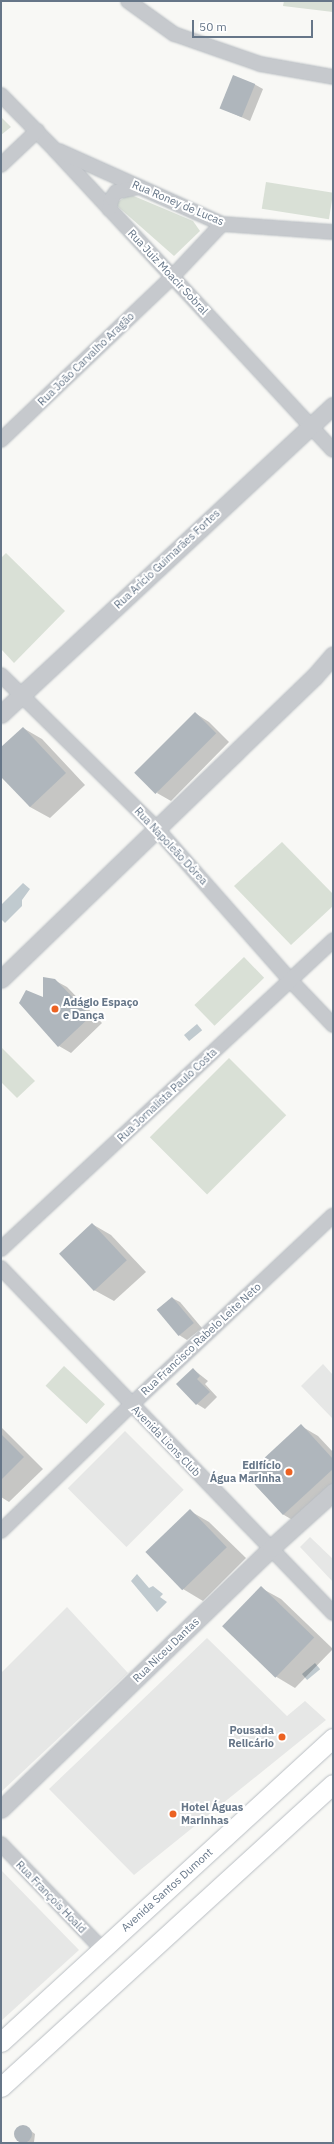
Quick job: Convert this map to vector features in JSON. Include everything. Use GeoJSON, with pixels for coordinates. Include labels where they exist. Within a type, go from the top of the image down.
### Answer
{"type":"FeatureCollection","features":[{"type":"Feature","properties":{"kind":"main road","name":"Avenida Santos Dumont"},"geometry":{"type":"LineString","coordinates":[[1,2042],[333,1738]]}},
{"type":"Feature","properties":{"kind":"main road"},"geometry":{"type":"LineString","coordinates":[[1,2087],[333,1784]]}},
{"type":"Feature","properties":{"kind":"street"},"geometry":{"type":"LineString","coordinates":[[128,1],[174,34],[260,64],[333,77]]}},
{"type":"Feature","properties":{"kind":"street","name":"Rua Juiz Moacir Sobral"},"geometry":{"type":"LineString","coordinates":[[1,95],[54,149],[333,450]]}},
{"type":"Feature","properties":{"kind":"street"},"geometry":{"type":"LineString","coordinates":[[1,165],[36,132]]}},
{"type":"Feature","properties":{"kind":"street","name":"Rua Roney de Lucas"},"geometry":{"type":"LineString","coordinates":[[54,149],[222,224],[333,232]]}},
{"type":"Feature","properties":{"kind":"street"},"geometry":{"type":"LineString","coordinates":[[109,209],[112,198],[116,192],[139,187]]}},
{"type":"Feature","properties":{"kind":"street","name":"Rua João Carvalho Aragão"},"geometry":{"type":"LineString","coordinates":[[1,440],[172,277],[222,224]]}},
{"type":"Feature","properties":{"kind":"street","name":"Rua Arício Guimarães Fortes"},"geometry":{"type":"LineString","coordinates":[[1,714],[333,406]]}},
{"type":"Feature","properties":{"kind":"street"},"geometry":{"type":"LineString","coordinates":[[1,980],[314,676],[333,654]]}},
{"type":"Feature","properties":{"kind":"street","name":"Rua Napoleão Dórea"},"geometry":{"type":"LineString","coordinates":[[1,675],[157,829],[333,1025]]}},
{"type":"Feature","properties":{"kind":"street","name":"Rua Jornalista Paulo Costa"},"geometry":{"type":"LineString","coordinates":[[1,1249],[333,940]]}},
{"type":"Feature","properties":{"kind":"street","name":"Rua Francisco Rabelo Leite Neto"},"geometry":{"type":"LineString","coordinates":[[1,1531],[131,1405],[333,1215]]}},
{"type":"Feature","properties":{"kind":"street","name":"Avenida Lions Club"},"geometry":{"type":"LineString","coordinates":[[1,1268],[131,1405],[333,1613]]}},
{"type":"Feature","properties":{"kind":"street","name":"Rua Niceu Dantas"},"geometry":{"type":"LineString","coordinates":[[1,1809],[271,1548],[333,1492]]}},
{"type":"Feature","properties":{"kind":"street","name":"Rua François Hoald"},"geometry":{"type":"LineString","coordinates":[[1,1844],[102,1949]]}},
{"type":"Feature","properties":{"kind":"shaded area"},"geometry":{"type":"Polygon","coordinates":[[[284,1],[333,1],[333,12],[283,6],[284,1]]]}},
{"type":"Feature","properties":{"kind":"shaded area"},"geometry":{"type":"Polygon","coordinates":[[[1,117],[11,127],[1,135],[1,117]]]}},
{"type":"Feature","properties":{"kind":"shaded area"},"geometry":{"type":"Polygon","coordinates":[[[266,182],[333,193],[329,219],[262,209],[266,182]]]}},
{"type":"Feature","properties":{"kind":"shaded area"},"geometry":{"type":"Polygon","coordinates":[[[129,194],[193,221],[200,231],[174,256],[115,204],[129,194]]]}},
{"type":"Feature","properties":{"kind":"shaded area"},"geometry":{"type":"Polygon","coordinates":[[[6,553],[65,611],[14,663],[1,649],[1,558],[6,553]]]}},
{"type":"Feature","properties":{"kind":"shaded area"},"geometry":{"type":"Polygon","coordinates":[[[282,842],[333,894],[333,906],[291,945],[234,886],[282,842]]]}},
{"type":"Feature","properties":{"kind":"shaded area"},"geometry":{"type":"Polygon","coordinates":[[[23,883],[30,889],[22,900],[22,906],[5,923],[1,919],[1,905],[23,883]]]}},
{"type":"Feature","properties":{"kind":"shaded area"},"geometry":{"type":"Polygon","coordinates":[[[244,957],[264,978],[215,1026],[194,1005],[244,957]]]}},
{"type":"Feature","properties":{"kind":"shaded area"},"geometry":{"type":"Polygon","coordinates":[[[197,1024],[202,1030],[189,1041],[184,1035],[197,1024]]]}},
{"type":"Feature","properties":{"kind":"shaded area"},"geometry":{"type":"Polygon","coordinates":[[[1,1047],[35,1081],[17,1098],[1,1082],[1,1047]]]}},
{"type":"Feature","properties":{"kind":"shaded area"},"geometry":{"type":"Polygon","coordinates":[[[229,1058],[286,1115],[207,1194],[150,1137],[229,1058]]]}},
{"type":"Feature","properties":{"kind":"shaded area"},"geometry":{"type":"Polygon","coordinates":[[[323,1364],[333,1375],[333,1419],[301,1386],[323,1364]]]}},
{"type":"Feature","properties":{"kind":"shaded area"},"geometry":{"type":"Polygon","coordinates":[[[64,1366],[105,1404],[87,1424],[46,1386],[64,1366]]]}},
{"type":"Feature","properties":{"kind":"shaded area"},"geometry":{"type":"Polygon","coordinates":[[[125,1431],[184,1490],[126,1547],[68,1488],[125,1431]]]}},
{"type":"Feature","properties":{"kind":"shaded area"},"geometry":{"type":"Polygon","coordinates":[[[310,1537],[333,1559],[333,1582],[300,1547],[310,1537]]]}},
{"type":"Feature","properties":{"kind":"shaded area"},"geometry":{"type":"Polygon","coordinates":[[[137,1574],[149,1588],[153,1586],[163,1594],[160,1597],[167,1602],[157,1612],[131,1581],[137,1574]]]}},
{"type":"Feature","properties":{"kind":"shaded area"},"geometry":{"type":"Polygon","coordinates":[[[67,1607],[128,1673],[1,1792],[1,1673],[67,1607]]]}},
{"type":"Feature","properties":{"kind":"shaded area"},"geometry":{"type":"Polygon","coordinates":[[[207,1638],[287,1716],[305,1701],[326,1720],[134,1875],[49,1789],[207,1638]]]}},
{"type":"Feature","properties":{"kind":"shaded area"},"geometry":{"type":"Polygon","coordinates":[[[315,1663],[320,1669],[307,1680],[302,1674],[315,1663]]]}},
{"type":"Feature","properties":{"kind":"shaded area"},"geometry":{"type":"Polygon","coordinates":[[[1,1870],[79,1950],[1,2021],[1,1870]]]}},
{"type":"Feature","properties":{"kind":"building"},"geometry":{"type":"Polygon","coordinates":[[[233,75],[255,84],[242,117],[220,108],[233,75]]]}},
{"type":"Feature","properties":{"kind":"building"},"geometry":{"type":"Polygon","coordinates":[[[195,712],[216,733],[155,794],[134,773],[195,712]]]}},
{"type":"Feature","properties":{"kind":"building"},"geometry":{"type":"Polygon","coordinates":[[[23,727],[66,773],[30,807],[1,777],[1,747],[23,727]]]}},
{"type":"Feature","properties":{"kind":"building","name":"Adágio Espaço e Dança"},"geometry":{"type":"Polygon","coordinates":[[[43,977],[55,979],[91,1016],[58,1047],[19,1003],[26,990],[43,997],[43,977]]]}},
{"type":"Feature","properties":{"kind":"building"},"geometry":{"type":"Polygon","coordinates":[[[92,1223],[127,1260],[94,1291],[59,1254],[92,1223]]]}},
{"type":"Feature","properties":{"kind":"building"},"geometry":{"type":"Polygon","coordinates":[[[172,1297],[194,1323],[179,1336],[157,1310],[172,1297]]]}},
{"type":"Feature","properties":{"kind":"building"},"geometry":{"type":"Polygon","coordinates":[[[193,1368],[200,1376],[197,1379],[210,1392],[196,1405],[176,1384],[193,1368]]]}},
{"type":"Feature","properties":{"kind":"building","name":"Edifício Água Marinha"},"geometry":{"type":"Polygon","coordinates":[[[301,1424],[333,1459],[333,1469],[283,1515],[246,1475],[301,1424]]]}},
{"type":"Feature","properties":{"kind":"building"},"geometry":{"type":"Polygon","coordinates":[[[1,1434],[24,1457],[1,1480],[1,1434]]]}},
{"type":"Feature","properties":{"kind":"building"},"geometry":{"type":"Polygon","coordinates":[[[190,1509],[227,1547],[182,1590],[145,1552],[190,1509]]]}},
{"type":"Feature","properties":{"kind":"building"},"geometry":{"type":"Polygon","coordinates":[[[261,1586],[314,1637],[275,1678],[222,1626],[261,1586]]]}},
{"type":"Feature","properties":{"kind":"building"},"geometry":{"type":"Polygon","coordinates":[[[23,2125],[29,2128],[32,2134],[29,2140],[23,2143],[17,2140],[14,2134],[17,2128],[23,2125]]]}},
{"type":"Feature","properties":{"kind":"place","name":"Adágio Espaço e Dança"},"geometry":{"type":"Point","coordinates":[55,1009]}},
{"type":"Feature","properties":{"kind":"place","name":"Edifício Água Marinha"},"geometry":{"type":"Point","coordinates":[289,1472]}},
{"type":"Feature","properties":{"kind":"place","name":"Pousada Relicário"},"geometry":{"type":"Point","coordinates":[282,1737]}},
{"type":"Feature","properties":{"kind":"place","name":"Hotel Águas Marinhas"},"geometry":{"type":"Point","coordinates":[173,1814]}}]}
